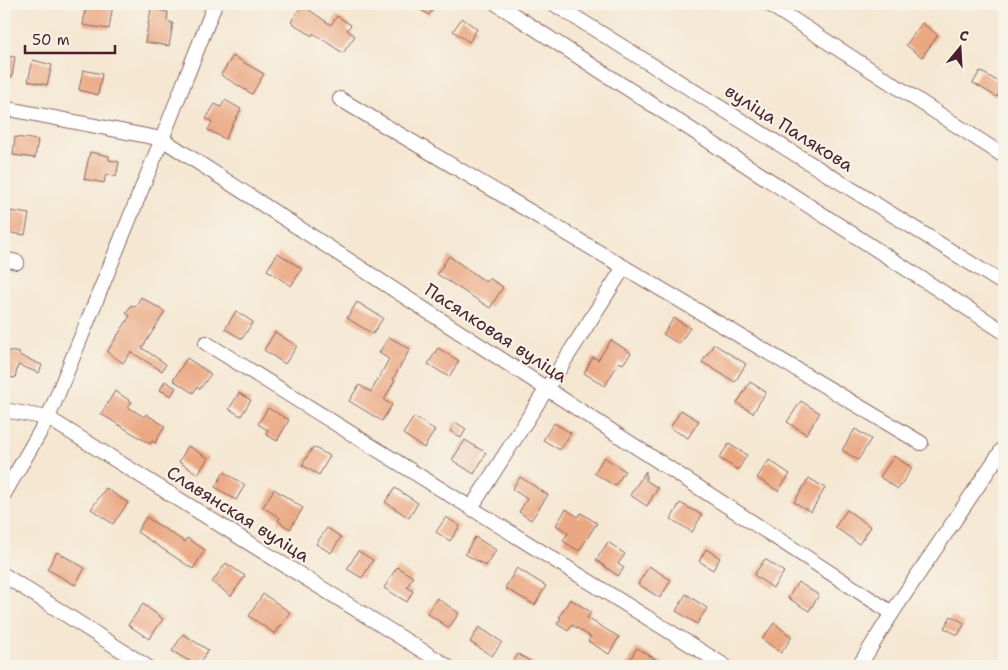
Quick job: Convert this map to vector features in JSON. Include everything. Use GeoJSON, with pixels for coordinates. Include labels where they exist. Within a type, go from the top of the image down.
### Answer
{"type":"FeatureCollection","features":[{"type":"Feature","properties":{"kind":"street"},"geometry":{"type":"LineString","coordinates":[[4,494],[48,418],[215,4]]}},
{"type":"Feature","properties":{"kind":"street"},"geometry":{"type":"LineString","coordinates":[[497,4],[1004,332]]}},
{"type":"Feature","properties":{"kind":"street","name":"вуліца Палякова"},"geometry":{"type":"LineString","coordinates":[[554,4],[1004,284]]}},
{"type":"Feature","properties":{"kind":"street"},"geometry":{"type":"LineString","coordinates":[[769,4],[1004,156]]}},
{"type":"Feature","properties":{"kind":"street"},"geometry":{"type":"LineString","coordinates":[[340,99],[921,443]]}},
{"type":"Feature","properties":{"kind":"street","name":"Пасялковая вуліца"},"geometry":{"type":"LineString","coordinates":[[4,108],[162,139],[892,613]]}},
{"type":"Feature","properties":{"kind":"street"},"geometry":{"type":"LineString","coordinates":[[471,508],[624,267]]}},
{"type":"Feature","properties":{"kind":"street"},"geometry":{"type":"LineString","coordinates":[[206,343],[725,666]]}},
{"type":"Feature","properties":{"kind":"street","name":"Славянская вуліца"},"geometry":{"type":"LineString","coordinates":[[4,410],[48,418],[447,666]]}},
{"type":"Feature","properties":{"kind":"street"},"geometry":{"type":"LineString","coordinates":[[859,666],[892,613],[1004,447]]}},
{"type":"Feature","properties":{"kind":"street"},"geometry":{"type":"LineString","coordinates":[[4,575],[146,666]]}},
{"type":"Feature","properties":{"kind":"building"},"geometry":{"type":"Polygon","coordinates":[[[86,4],[113,4],[109,29],[83,25],[86,4]]]}},
{"type":"Feature","properties":{"kind":"building"},"geometry":{"type":"Polygon","coordinates":[[[411,4],[437,4],[429,15],[411,4]]]}},
{"type":"Feature","properties":{"kind":"building"},"geometry":{"type":"Polygon","coordinates":[[[302,5],[331,25],[337,16],[351,25],[347,30],[355,36],[343,53],[313,33],[312,36],[291,22],[302,5]]]}},
{"type":"Feature","properties":{"kind":"building"},"geometry":{"type":"Polygon","coordinates":[[[151,9],[168,12],[167,21],[173,23],[169,46],[145,42],[151,9]]]}},
{"type":"Feature","properties":{"kind":"building"},"geometry":{"type":"Polygon","coordinates":[[[462,18],[477,29],[469,42],[453,31],[462,18]]]}},
{"type":"Feature","properties":{"kind":"building"},"geometry":{"type":"Polygon","coordinates":[[[922,23],[938,35],[922,57],[906,45],[922,23]]]}},
{"type":"Feature","properties":{"kind":"building"},"geometry":{"type":"Polygon","coordinates":[[[4,56],[15,57],[12,77],[4,76],[4,56]]]}},
{"type":"Feature","properties":{"kind":"building"},"geometry":{"type":"Polygon","coordinates":[[[233,56],[264,74],[252,94],[221,75],[233,56]]]}},
{"type":"Feature","properties":{"kind":"building"},"geometry":{"type":"Polygon","coordinates":[[[33,60],[52,65],[47,85],[28,81],[33,60]]]}},
{"type":"Feature","properties":{"kind":"building"},"geometry":{"type":"Polygon","coordinates":[[[83,70],[102,74],[98,95],[79,90],[83,70]]]}},
{"type":"Feature","properties":{"kind":"building"},"geometry":{"type":"Polygon","coordinates":[[[980,71],[1004,85],[997,97],[973,83],[980,71]]]}},
{"type":"Feature","properties":{"kind":"building"},"geometry":{"type":"Polygon","coordinates":[[[225,100],[241,109],[225,139],[208,130],[212,122],[206,119],[215,104],[221,107],[225,100]]]}},
{"type":"Feature","properties":{"kind":"building"},"geometry":{"type":"Polygon","coordinates":[[[15,137],[38,140],[35,158],[13,155],[15,137]]]}},
{"type":"Feature","properties":{"kind":"building"},"geometry":{"type":"Polygon","coordinates":[[[90,152],[109,156],[109,160],[119,162],[116,177],[106,174],[104,183],[84,179],[90,152]]]}},
{"type":"Feature","properties":{"kind":"building"},"geometry":{"type":"Polygon","coordinates":[[[4,210],[29,214],[25,235],[4,232],[4,210]]]}},
{"type":"Feature","properties":{"kind":"building"},"geometry":{"type":"Polygon","coordinates":[[[278,253],[302,269],[291,286],[267,270],[278,253]]]}},
{"type":"Feature","properties":{"kind":"building"},"geometry":{"type":"Polygon","coordinates":[[[449,256],[486,282],[489,278],[503,287],[490,308],[437,274],[449,256]]]}},
{"type":"Feature","properties":{"kind":"building"},"geometry":{"type":"Polygon","coordinates":[[[141,297],[165,312],[142,348],[166,364],[162,371],[131,352],[123,363],[107,352],[130,316],[126,313],[131,305],[135,307],[141,297]]]}},
{"type":"Feature","properties":{"kind":"building"},"geometry":{"type":"Polygon","coordinates":[[[357,302],[383,318],[373,334],[347,318],[357,302]]]}},
{"type":"Feature","properties":{"kind":"building"},"geometry":{"type":"Polygon","coordinates":[[[236,311],[253,322],[242,339],[225,329],[236,311]]]}},
{"type":"Feature","properties":{"kind":"building"},"geometry":{"type":"Polygon","coordinates":[[[674,318],[690,328],[679,344],[663,334],[674,318]]]}},
{"type":"Feature","properties":{"kind":"building"},"geometry":{"type":"Polygon","coordinates":[[[275,332],[297,346],[285,364],[264,350],[275,332]]]}},
{"type":"Feature","properties":{"kind":"building"},"geometry":{"type":"Polygon","coordinates":[[[389,337],[410,349],[393,379],[395,380],[384,400],[392,405],[382,421],[349,401],[359,385],[371,392],[389,359],[379,353],[389,337]]]}},
{"type":"Feature","properties":{"kind":"building"},"geometry":{"type":"Polygon","coordinates":[[[611,340],[631,353],[623,364],[619,362],[605,386],[584,373],[593,357],[598,360],[611,340]]]}},
{"type":"Feature","properties":{"kind":"building"},"geometry":{"type":"Polygon","coordinates":[[[714,344],[746,364],[735,382],[702,362],[714,344]]]}},
{"type":"Feature","properties":{"kind":"building"},"geometry":{"type":"Polygon","coordinates":[[[438,348],[459,361],[449,377],[428,364],[438,348]]]}},
{"type":"Feature","properties":{"kind":"building"},"geometry":{"type":"Polygon","coordinates":[[[4,350],[20,353],[19,355],[42,365],[39,373],[18,365],[15,378],[4,376],[4,350]]]}},
{"type":"Feature","properties":{"kind":"building"},"geometry":{"type":"Polygon","coordinates":[[[187,358],[211,374],[200,389],[197,387],[193,393],[173,380],[187,358]]]}},
{"type":"Feature","properties":{"kind":"building"},"geometry":{"type":"Polygon","coordinates":[[[165,381],[176,388],[171,396],[160,390],[165,381]]]}},
{"type":"Feature","properties":{"kind":"building"},"geometry":{"type":"Polygon","coordinates":[[[750,382],[766,392],[753,413],[737,403],[750,382]]]}},
{"type":"Feature","properties":{"kind":"building"},"geometry":{"type":"Polygon","coordinates":[[[115,391],[132,402],[128,407],[144,417],[146,414],[165,426],[155,443],[152,441],[150,444],[101,414],[115,391]]]}},
{"type":"Feature","properties":{"kind":"building"},"geometry":{"type":"Polygon","coordinates":[[[239,393],[251,400],[241,416],[229,409],[239,393]]]}},
{"type":"Feature","properties":{"kind":"building"},"geometry":{"type":"Polygon","coordinates":[[[801,401],[820,413],[806,434],[787,422],[801,401]]]}},
{"type":"Feature","properties":{"kind":"building"},"geometry":{"type":"Polygon","coordinates":[[[268,408],[289,420],[277,441],[265,434],[268,430],[258,424],[268,408]]]}},
{"type":"Feature","properties":{"kind":"building"},"geometry":{"type":"Polygon","coordinates":[[[681,410],[699,421],[688,438],[670,428],[681,410]]]}},
{"type":"Feature","properties":{"kind":"building"},"geometry":{"type":"Polygon","coordinates":[[[414,417],[435,430],[424,448],[403,434],[414,417]]]}},
{"type":"Feature","properties":{"kind":"building"},"geometry":{"type":"Polygon","coordinates":[[[455,422],[466,429],[461,438],[450,431],[455,422]]]}},
{"type":"Feature","properties":{"kind":"building"},"geometry":{"type":"Polygon","coordinates":[[[554,423],[571,433],[560,450],[543,440],[554,423]]]}},
{"type":"Feature","properties":{"kind":"building"},"geometry":{"type":"Polygon","coordinates":[[[855,429],[871,439],[858,460],[842,450],[855,429]]]}},
{"type":"Feature","properties":{"kind":"building"},"geometry":{"type":"Polygon","coordinates":[[[465,440],[486,453],[474,474],[452,460],[465,440]]]}},
{"type":"Feature","properties":{"kind":"building"},"geometry":{"type":"Polygon","coordinates":[[[729,444],[747,455],[738,470],[719,458],[729,444]]]}},
{"type":"Feature","properties":{"kind":"building"},"geometry":{"type":"Polygon","coordinates":[[[188,446],[208,458],[198,474],[179,462],[188,446]]]}},
{"type":"Feature","properties":{"kind":"building"},"geometry":{"type":"Polygon","coordinates":[[[313,447],[330,456],[319,475],[302,465],[313,447]]]}},
{"type":"Feature","properties":{"kind":"building"},"geometry":{"type":"Polygon","coordinates":[[[894,456],[912,468],[898,489],[880,477],[894,456]]]}},
{"type":"Feature","properties":{"kind":"building"},"geometry":{"type":"Polygon","coordinates":[[[604,457],[625,471],[615,486],[594,473],[604,457]]]}},
{"type":"Feature","properties":{"kind":"building"},"geometry":{"type":"Polygon","coordinates":[[[769,460],[790,474],[778,491],[757,478],[769,460]]]}},
{"type":"Feature","properties":{"kind":"building"},"geometry":{"type":"Polygon","coordinates":[[[646,471],[646,480],[658,488],[647,506],[630,495],[646,471]]]}},
{"type":"Feature","properties":{"kind":"building"},"geometry":{"type":"Polygon","coordinates":[[[224,472],[245,485],[236,500],[215,487],[224,472]]]}},
{"type":"Feature","properties":{"kind":"building"},"geometry":{"type":"Polygon","coordinates":[[[520,477],[548,495],[531,520],[519,512],[527,499],[512,489],[520,477]]]}},
{"type":"Feature","properties":{"kind":"building"},"geometry":{"type":"Polygon","coordinates":[[[809,478],[825,488],[811,512],[794,502],[809,478]]]}},
{"type":"Feature","properties":{"kind":"building"},"geometry":{"type":"Polygon","coordinates":[[[106,488],[128,503],[113,524],[91,509],[106,488]]]}},
{"type":"Feature","properties":{"kind":"building"},"geometry":{"type":"Polygon","coordinates":[[[395,488],[418,503],[409,518],[385,502],[395,488]]]}},
{"type":"Feature","properties":{"kind":"building"},"geometry":{"type":"Polygon","coordinates":[[[274,489],[303,508],[290,529],[278,521],[280,518],[263,507],[274,489]]]}},
{"type":"Feature","properties":{"kind":"building"},"geometry":{"type":"Polygon","coordinates":[[[680,503],[702,515],[692,532],[671,519],[680,503]]]}},
{"type":"Feature","properties":{"kind":"building"},"geometry":{"type":"Polygon","coordinates":[[[566,509],[578,517],[581,513],[597,523],[579,551],[563,541],[568,533],[556,525],[566,509]]]}},
{"type":"Feature","properties":{"kind":"building"},"geometry":{"type":"Polygon","coordinates":[[[847,510],[871,527],[859,544],[835,527],[847,510]]]}},
{"type":"Feature","properties":{"kind":"building"},"geometry":{"type":"Polygon","coordinates":[[[146,517],[185,542],[187,538],[205,550],[193,569],[137,532],[146,517]]]}},
{"type":"Feature","properties":{"kind":"building"},"geometry":{"type":"Polygon","coordinates":[[[446,517],[460,526],[450,541],[436,532],[446,517]]]}},
{"type":"Feature","properties":{"kind":"building"},"geometry":{"type":"Polygon","coordinates":[[[327,528],[341,537],[331,553],[316,544],[327,528]]]}},
{"type":"Feature","properties":{"kind":"building"},"geometry":{"type":"Polygon","coordinates":[[[475,537],[496,550],[486,566],[465,554],[475,537]]]}},
{"type":"Feature","properties":{"kind":"building"},"geometry":{"type":"Polygon","coordinates":[[[608,542],[625,554],[618,564],[624,568],[618,576],[596,560],[608,542]]]}},
{"type":"Feature","properties":{"kind":"building"},"geometry":{"type":"Polygon","coordinates":[[[706,549],[720,558],[713,570],[699,561],[706,549]]]}},
{"type":"Feature","properties":{"kind":"building"},"geometry":{"type":"Polygon","coordinates":[[[358,551],[373,560],[362,578],[347,569],[358,551]]]}},
{"type":"Feature","properties":{"kind":"building"},"geometry":{"type":"Polygon","coordinates":[[[57,552],[85,568],[75,585],[47,569],[57,552]]]}},
{"type":"Feature","properties":{"kind":"building"},"geometry":{"type":"Polygon","coordinates":[[[765,559],[784,572],[773,588],[754,575],[765,559]]]}},
{"type":"Feature","properties":{"kind":"building"},"geometry":{"type":"Polygon","coordinates":[[[226,563],[245,576],[231,596],[212,582],[226,563]]]}},
{"type":"Feature","properties":{"kind":"building"},"geometry":{"type":"Polygon","coordinates":[[[649,566],[671,580],[660,598],[638,584],[649,566]]]}},
{"type":"Feature","properties":{"kind":"building"},"geometry":{"type":"Polygon","coordinates":[[[397,567],[413,577],[407,587],[413,591],[407,602],[384,588],[397,567]]]}},
{"type":"Feature","properties":{"kind":"building"},"geometry":{"type":"Polygon","coordinates":[[[517,568],[546,586],[535,605],[505,588],[517,568]]]}},
{"type":"Feature","properties":{"kind":"building"},"geometry":{"type":"Polygon","coordinates":[[[798,582],[819,595],[809,611],[788,598],[798,582]]]}},
{"type":"Feature","properties":{"kind":"building"},"geometry":{"type":"Polygon","coordinates":[[[263,594],[290,612],[275,634],[249,616],[263,594]]]}},
{"type":"Feature","properties":{"kind":"building"},"geometry":{"type":"Polygon","coordinates":[[[686,594],[707,608],[697,624],[676,611],[686,594]]]}},
{"type":"Feature","properties":{"kind":"building"},"geometry":{"type":"Polygon","coordinates":[[[437,598],[459,613],[449,628],[427,613],[437,598]]]}},
{"type":"Feature","properties":{"kind":"building"},"geometry":{"type":"Polygon","coordinates":[[[570,599],[591,612],[587,618],[619,637],[609,654],[588,641],[591,637],[572,625],[568,631],[557,624],[570,599]]]}},
{"type":"Feature","properties":{"kind":"building"},"geometry":{"type":"Polygon","coordinates":[[[143,604],[163,619],[149,639],[128,625],[143,604]]]}},
{"type":"Feature","properties":{"kind":"building"},"geometry":{"type":"Polygon","coordinates":[[[951,616],[965,623],[958,635],[944,628],[951,616]]]}},
{"type":"Feature","properties":{"kind":"building"},"geometry":{"type":"Polygon","coordinates":[[[774,623],[792,637],[781,653],[762,639],[774,623]]]}},
{"type":"Feature","properties":{"kind":"building"},"geometry":{"type":"Polygon","coordinates":[[[479,627],[502,642],[492,656],[470,642],[479,627]]]}},
{"type":"Feature","properties":{"kind":"building"},"geometry":{"type":"Polygon","coordinates":[[[183,634],[208,650],[198,666],[172,651],[183,634]]]}},
{"type":"Feature","properties":{"kind":"building"},"geometry":{"type":"Polygon","coordinates":[[[637,648],[667,666],[626,666],[637,648]]]}},
{"type":"Feature","properties":{"kind":"building"},"geometry":{"type":"Polygon","coordinates":[[[518,654],[538,666],[511,666],[518,654]]]}}]}
